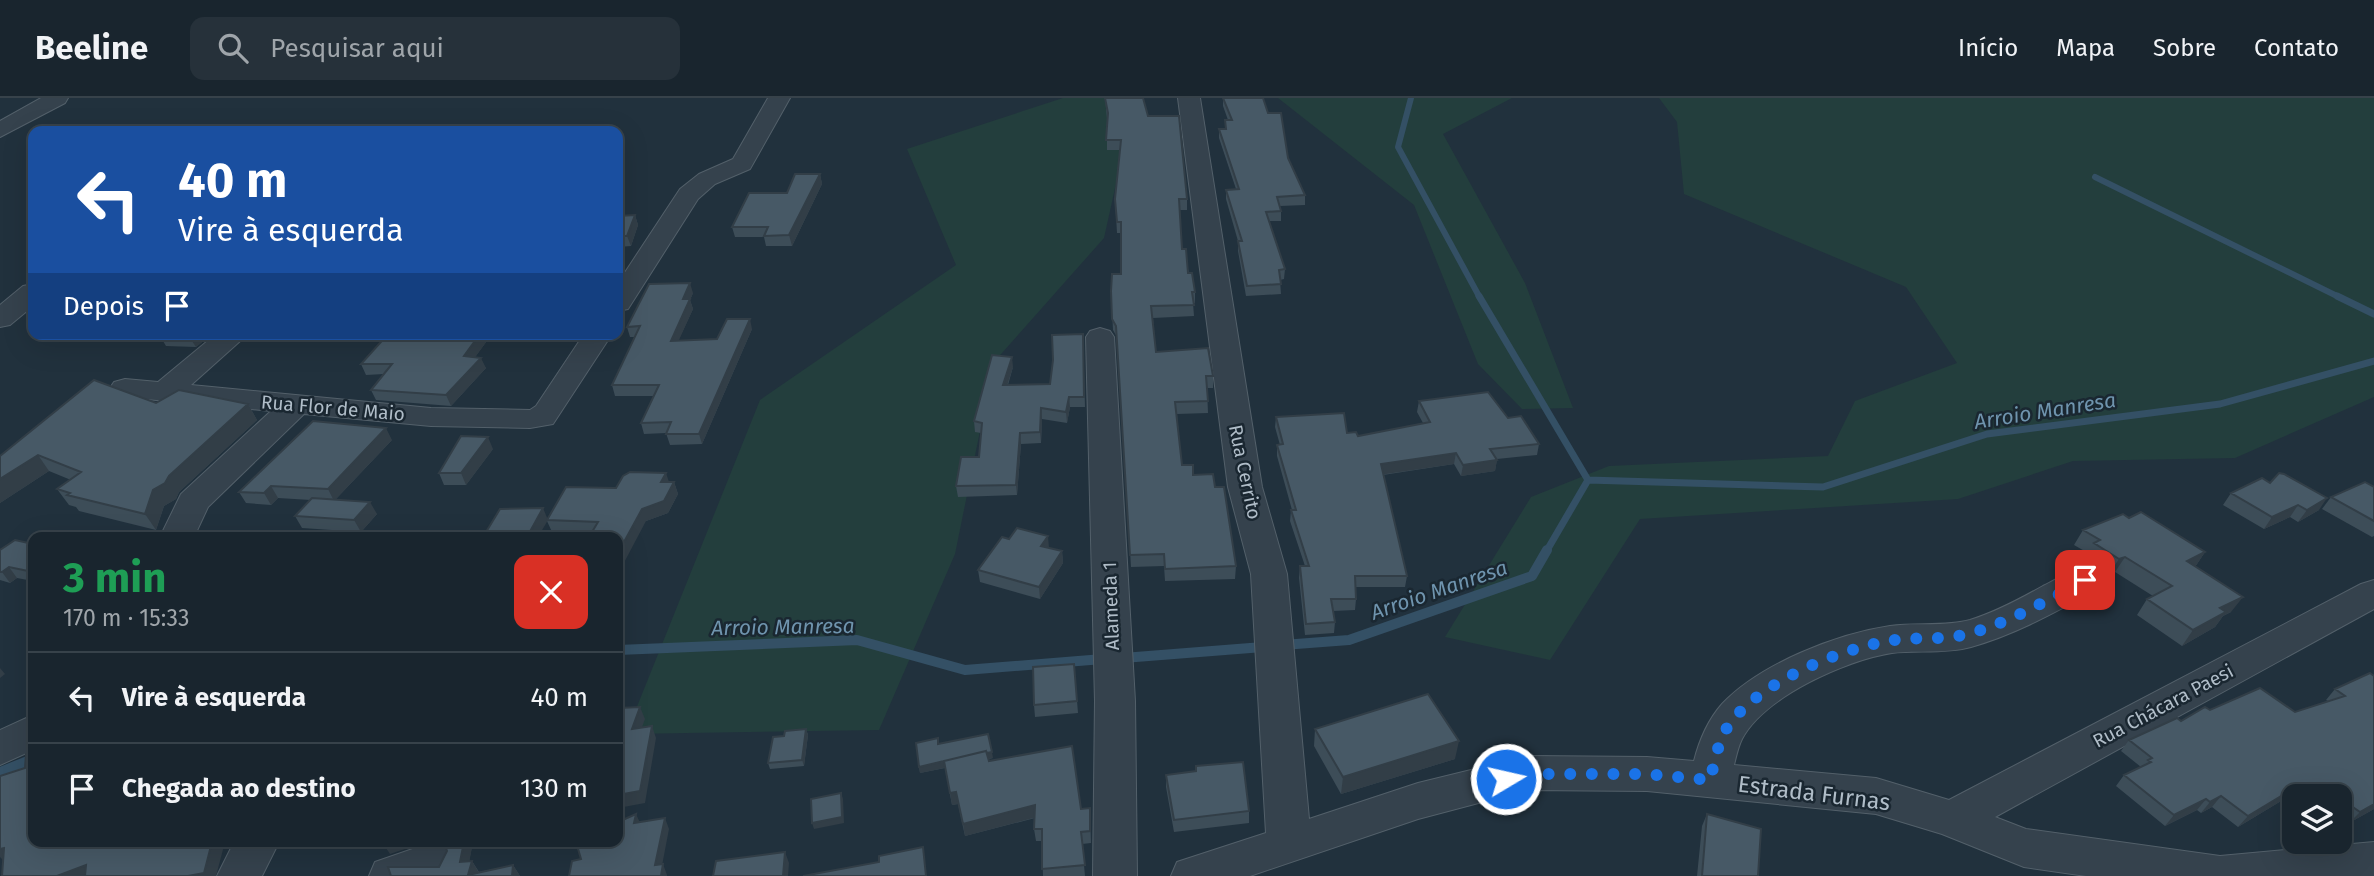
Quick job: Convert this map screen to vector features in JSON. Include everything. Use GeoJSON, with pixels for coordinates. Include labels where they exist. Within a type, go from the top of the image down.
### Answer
{"type":"FeatureCollection","features":[{"type":"Feature","properties":{"kind":"street"},"geometry":{"type":"LineString","coordinates":[[0,130],[57,98]]}},
{"type":"Feature","properties":{"kind":"street"},"geometry":{"type":"LineString","coordinates":[[623,295],[689,194],[707,179],[742,164],[779,98]]}},
{"type":"Feature","properties":{"kind":"street","name":"Rua Cerrito"},"geometry":{"type":"LineString","coordinates":[[1189,98],[1245,487],[1269,574],[1289,846]]}},
{"type":"Feature","properties":{"kind":"street"},"geometry":{"type":"LineString","coordinates":[[0,319],[28,296]]}},
{"type":"Feature","properties":{"kind":"street","name":"Alameda 1"},"geometry":{"type":"LineString","coordinates":[[1100,337],[1115,701],[1115,876]]}},
{"type":"Feature","properties":{"kind":"street"},"geometry":{"type":"LineString","coordinates":[[164,392],[227,340]]}},
{"type":"Feature","properties":{"kind":"street","name":"Rua Flor de Maio"},"geometry":{"type":"LineString","coordinates":[[125,388],[432,417],[530,419],[542,417],[594,340]]}},
{"type":"Feature","properties":{"kind":"street"},"geometry":{"type":"LineString","coordinates":[[179,532],[193,502],[296,405]]}},
{"type":"Feature","properties":{"kind":"street"},"geometry":{"type":"LineString","coordinates":[[1710,780],[1723,734],[1746,705],[1792,675],[1854,648],[1891,640],[1933,640],[1968,634],[2015,617],[2085,580]]}},
{"type":"Feature","properties":{"kind":"street","name":"Rua Chácara Paesi"},"geometry":{"type":"LineString","coordinates":[[1952,820],[2374,593]]}},
{"type":"Feature","properties":{"kind":"street"},"geometry":{"type":"LineString","coordinates":[[0,749],[28,734]]}},
{"type":"Feature","properties":{"kind":"street","name":"Estrada Furnas"},"geometry":{"type":"LineString","coordinates":[[1193,876],[1418,801],[1528,774],[1647,774],[1876,796],[1952,820],[2038,862],[2220,876],[2374,861]]}},
{"type":"Feature","properties":{"kind":"street"},"geometry":{"type":"LineString","coordinates":[[239,876],[254,847]]}},
{"type":"Feature","properties":{"kind":"green space"},"geometry":{"type":"Polygon","coordinates":[[[1063,98],[1135,98],[1104,238],[994,362],[955,554],[879,730],[626,734],[760,400],[956,265],[907,149],[1063,98]]]}},
{"type":"Feature","properties":{"kind":"green space"},"geometry":{"type":"Polygon","coordinates":[[[1278,98],[1512,98],[1443,134],[1525,283],[1573,408],[1522,409],[1478,364],[1414,205],[1278,98]]]}},
{"type":"Feature","properties":{"kind":"green space"},"geometry":{"type":"Polygon","coordinates":[[[1659,98],[2374,98],[2374,397],[2235,458],[2073,461],[1958,499],[1640,519],[1550,660],[1445,637],[1531,497],[1609,466],[1828,456],[1855,401],[1957,363],[1906,287],[1684,194],[1677,122],[1659,98]]]}},
{"type":"Feature","properties":{"kind":"building"},"geometry":{"type":"Polygon","coordinates":[[[1105,98],[1143,98],[1148,116],[1179,116],[1187,199],[1179,199],[1182,249],[1186,249],[1188,273],[1192,273],[1194,305],[1151,306],[1156,352],[1208,348],[1213,376],[1206,376],[1208,401],[1175,402],[1182,465],[1193,465],[1193,475],[1213,474],[1215,487],[1224,487],[1236,566],[1165,569],[1164,554],[1130,555],[1116,326],[1112,319],[1111,291],[1112,274],[1121,274],[1121,222],[1117,222],[1115,199],[1121,140],[1106,140],[1108,113],[1105,98]]]}},
{"type":"Feature","properties":{"kind":"building"},"geometry":{"type":"Polygon","coordinates":[[[1223,98],[1263,98],[1268,113],[1281,113],[1288,158],[1305,195],[1277,197],[1281,211],[1266,212],[1285,269],[1279,270],[1281,284],[1247,286],[1238,241],[1242,241],[1226,190],[1239,189],[1219,129],[1226,129],[1225,120],[1232,120],[1223,98]]]}},
{"type":"Feature","properties":{"kind":"building"},"geometry":{"type":"Polygon","coordinates":[[[795,174],[820,174],[789,235],[764,236],[768,227],[732,227],[749,193],[787,193],[795,174]]]}},
{"type":"Feature","properties":{"kind":"building"},"geometry":{"type":"Polygon","coordinates":[[[635,215],[627,236],[623,236],[623,216],[635,215]]]}},
{"type":"Feature","properties":{"kind":"building"},"geometry":{"type":"Polygon","coordinates":[[[690,283],[683,299],[690,299],[671,341],[717,339],[727,319],[750,319],[699,434],[666,434],[671,422],[641,423],[659,385],[612,385],[640,326],[627,327],[649,284],[690,283]]]}},
{"type":"Feature","properties":{"kind":"building"},"geometry":{"type":"Polygon","coordinates":[[[1083,334],[1084,397],[1069,397],[1066,412],[1041,408],[1040,432],[1020,433],[1016,485],[956,486],[961,457],[979,457],[982,423],[974,421],[992,355],[1012,357],[1003,385],[1050,384],[1052,335],[1083,334]]]}},
{"type":"Feature","properties":{"kind":"building"},"geometry":{"type":"Polygon","coordinates":[[[383,340],[476,340],[464,356],[481,358],[446,395],[371,390],[392,364],[361,364],[383,340]]]}},
{"type":"Feature","properties":{"kind":"building"},"geometry":{"type":"Polygon","coordinates":[[[94,380],[156,403],[179,390],[248,404],[169,476],[165,483],[153,490],[145,514],[67,495],[70,493],[57,489],[81,472],[38,455],[0,479],[0,456],[94,380]]]}},
{"type":"Feature","properties":{"kind":"building"},"geometry":{"type":"Polygon","coordinates":[[[1488,392],[1508,418],[1521,416],[1539,444],[1490,449],[1497,460],[1463,465],[1456,453],[1381,464],[1407,576],[1355,576],[1356,599],[1331,599],[1335,622],[1306,624],[1300,566],[1309,566],[1291,510],[1296,510],[1277,445],[1283,444],[1276,417],[1344,413],[1347,433],[1356,432],[1358,436],[1430,422],[1419,401],[1488,392]]]}},
{"type":"Feature","properties":{"kind":"building"},"geometry":{"type":"Polygon","coordinates":[[[313,421],[386,428],[328,489],[271,486],[264,493],[239,492],[313,421]]]}},
{"type":"Feature","properties":{"kind":"building"},"geometry":{"type":"Polygon","coordinates":[[[461,436],[488,437],[461,473],[439,473],[461,436]]]}},
{"type":"Feature","properties":{"kind":"building"},"geometry":{"type":"Polygon","coordinates":[[[630,472],[666,473],[661,482],[674,482],[664,501],[642,509],[623,544],[623,532],[592,532],[598,522],[547,520],[566,487],[616,488],[623,476],[630,472]]]}},
{"type":"Feature","properties":{"kind":"building"},"geometry":{"type":"Polygon","coordinates":[[[2279,473],[2327,498],[2307,510],[2298,505],[2272,517],[2231,493],[2262,478],[2270,483],[2279,473]]]}},
{"type":"Feature","properties":{"kind":"building"},"geometry":{"type":"Polygon","coordinates":[[[2365,482],[2374,487],[2374,521],[2331,497],[2365,482]]]}},
{"type":"Feature","properties":{"kind":"building"},"geometry":{"type":"Polygon","coordinates":[[[312,498],[370,502],[354,520],[295,516],[312,498]]]}},
{"type":"Feature","properties":{"kind":"building"},"geometry":{"type":"Polygon","coordinates":[[[543,508],[530,532],[486,532],[500,509],[543,508]]]}},
{"type":"Feature","properties":{"kind":"building"},"geometry":{"type":"Polygon","coordinates":[[[2141,512],[2205,552],[2187,561],[2243,597],[2220,608],[2226,612],[2193,630],[2147,599],[2172,586],[2125,557],[2119,559],[2094,543],[2100,540],[2083,530],[2123,514],[2129,518],[2141,512]]]}},
{"type":"Feature","properties":{"kind":"building"},"geometry":{"type":"Polygon","coordinates":[[[1017,528],[1048,536],[1041,546],[1062,551],[1039,587],[978,570],[1002,537],[1009,539],[1017,528]]]}},
{"type":"Feature","properties":{"kind":"building"},"geometry":{"type":"Polygon","coordinates":[[[15,540],[28,543],[28,571],[9,567],[0,572],[0,550],[15,540]]]}},
{"type":"Feature","properties":{"kind":"building"},"geometry":{"type":"Polygon","coordinates":[[[1074,664],[1077,701],[1034,705],[1033,667],[1074,664]]]}},
{"type":"Feature","properties":{"kind":"building"},"geometry":{"type":"Polygon","coordinates":[[[2370,673],[2374,676],[2374,804],[2360,812],[2352,806],[2352,784],[2282,784],[2282,795],[2248,816],[2221,796],[2210,802],[2206,799],[2174,815],[2124,775],[2151,762],[2148,760],[2152,758],[2129,740],[2177,718],[2181,721],[2205,707],[2210,710],[2260,688],[2295,712],[2345,696],[2335,689],[2370,673]]]}},
{"type":"Feature","properties":{"kind":"building"},"geometry":{"type":"Polygon","coordinates":[[[1428,694],[1459,741],[1343,777],[1315,729],[1428,694]]]}},
{"type":"Feature","properties":{"kind":"building"},"geometry":{"type":"Polygon","coordinates":[[[640,707],[632,729],[652,726],[640,791],[623,794],[623,708],[640,707]]]}},
{"type":"Feature","properties":{"kind":"building"},"geometry":{"type":"Polygon","coordinates":[[[806,729],[802,760],[768,763],[773,737],[784,736],[785,731],[806,729]]]}},
{"type":"Feature","properties":{"kind":"building"},"geometry":{"type":"Polygon","coordinates":[[[988,734],[992,752],[986,751],[919,767],[916,743],[938,738],[938,744],[988,734]]]}},
{"type":"Feature","properties":{"kind":"building"},"geometry":{"type":"Polygon","coordinates":[[[1072,746],[1081,809],[1090,808],[1090,831],[1081,832],[1085,865],[1042,869],[1042,829],[1034,829],[1035,805],[963,824],[956,792],[950,793],[944,761],[986,751],[989,761],[1072,746]]]}},
{"type":"Feature","properties":{"kind":"building"},"geometry":{"type":"Polygon","coordinates":[[[26,754],[28,847],[211,847],[204,873],[188,876],[85,876],[86,865],[57,876],[2,876],[4,848],[0,849],[0,776],[25,768],[26,754]]]}},
{"type":"Feature","properties":{"kind":"building"},"geometry":{"type":"Polygon","coordinates":[[[1243,762],[1249,811],[1174,820],[1166,775],[1196,771],[1196,766],[1243,762]]]}},
{"type":"Feature","properties":{"kind":"building"},"geometry":{"type":"Polygon","coordinates":[[[841,793],[842,817],[812,823],[811,799],[841,793]]]}},
{"type":"Feature","properties":{"kind":"building"},"geometry":{"type":"Polygon","coordinates":[[[636,814],[634,823],[665,818],[655,865],[663,864],[661,876],[569,876],[572,861],[581,859],[577,847],[623,847],[623,820],[636,814]]]}},
{"type":"Feature","properties":{"kind":"building"},"geometry":{"type":"Polygon","coordinates":[[[1707,814],[1761,829],[1758,876],[1702,876],[1707,814]]]}},
{"type":"Feature","properties":{"kind":"building"},"geometry":{"type":"Polygon","coordinates":[[[446,847],[463,847],[460,862],[472,861],[468,875],[513,865],[512,876],[391,876],[388,867],[439,867],[447,851],[446,847]]]}},
{"type":"Feature","properties":{"kind":"building"},"geometry":{"type":"Polygon","coordinates":[[[923,847],[926,876],[803,876],[879,862],[879,856],[923,847]]]}},
{"type":"Feature","properties":{"kind":"building"},"geometry":{"type":"Polygon","coordinates":[[[785,852],[783,876],[713,876],[716,861],[785,852]]]}},
{"type":"Feature","properties":{"kind":"waterway"},"geometry":{"type":"LineString","coordinates":[[1411,98],[1398,147],[1480,298]]}},
{"type":"Feature","properties":{"kind":"waterway"},"geometry":{"type":"LineString","coordinates":[[2095,177],[2341,298]]}},
{"type":"Feature","properties":{"kind":"waterway"},"geometry":{"type":"LineString","coordinates":[[1479,296],[1588,480]]}},
{"type":"Feature","properties":{"kind":"waterway"},"geometry":{"type":"LineString","coordinates":[[2337,296],[2374,314]]}},
{"type":"Feature","properties":{"kind":"waterway","name":"Arroio Manresa"},"geometry":{"type":"LineString","coordinates":[[1588,480],[1823,487],[1987,434],[2220,404],[2374,361]]}},
{"type":"Feature","properties":{"kind":"waterway","name":"Arroio Manresa"},"geometry":{"type":"LineString","coordinates":[[1546,552],[1588,480]]}},
{"type":"Feature","properties":{"kind":"waterway","name":"Arroio Manresa"},"geometry":{"type":"LineString","coordinates":[[1283,645],[1349,640],[1532,576],[1547,550]]}},
{"type":"Feature","properties":{"kind":"waterway","name":"Arroio Manresa"},"geometry":{"type":"LineString","coordinates":[[623,650],[857,640],[965,670],[1103,659]]}},
{"type":"Feature","properties":{"kind":"waterway","name":"Arroio Manresa"},"geometry":{"type":"LineString","coordinates":[[1123,658],[1263,647]]}},
{"type":"Feature","properties":{"kind":"waterway","name":"Arroio Manresa"},"geometry":{"type":"LineString","coordinates":[[0,772],[28,761]]}},
{"type":"Feature","properties":{"kind":"route"},"geometry":{"type":"LineString","coordinates":[[1506,779],[1528,774],[1647,774],[1710,780],[1723,734],[1746,705],[1792,675],[1854,648],[1891,640],[1933,640],[1968,634],[2015,617],[2085,580]]}}]}
